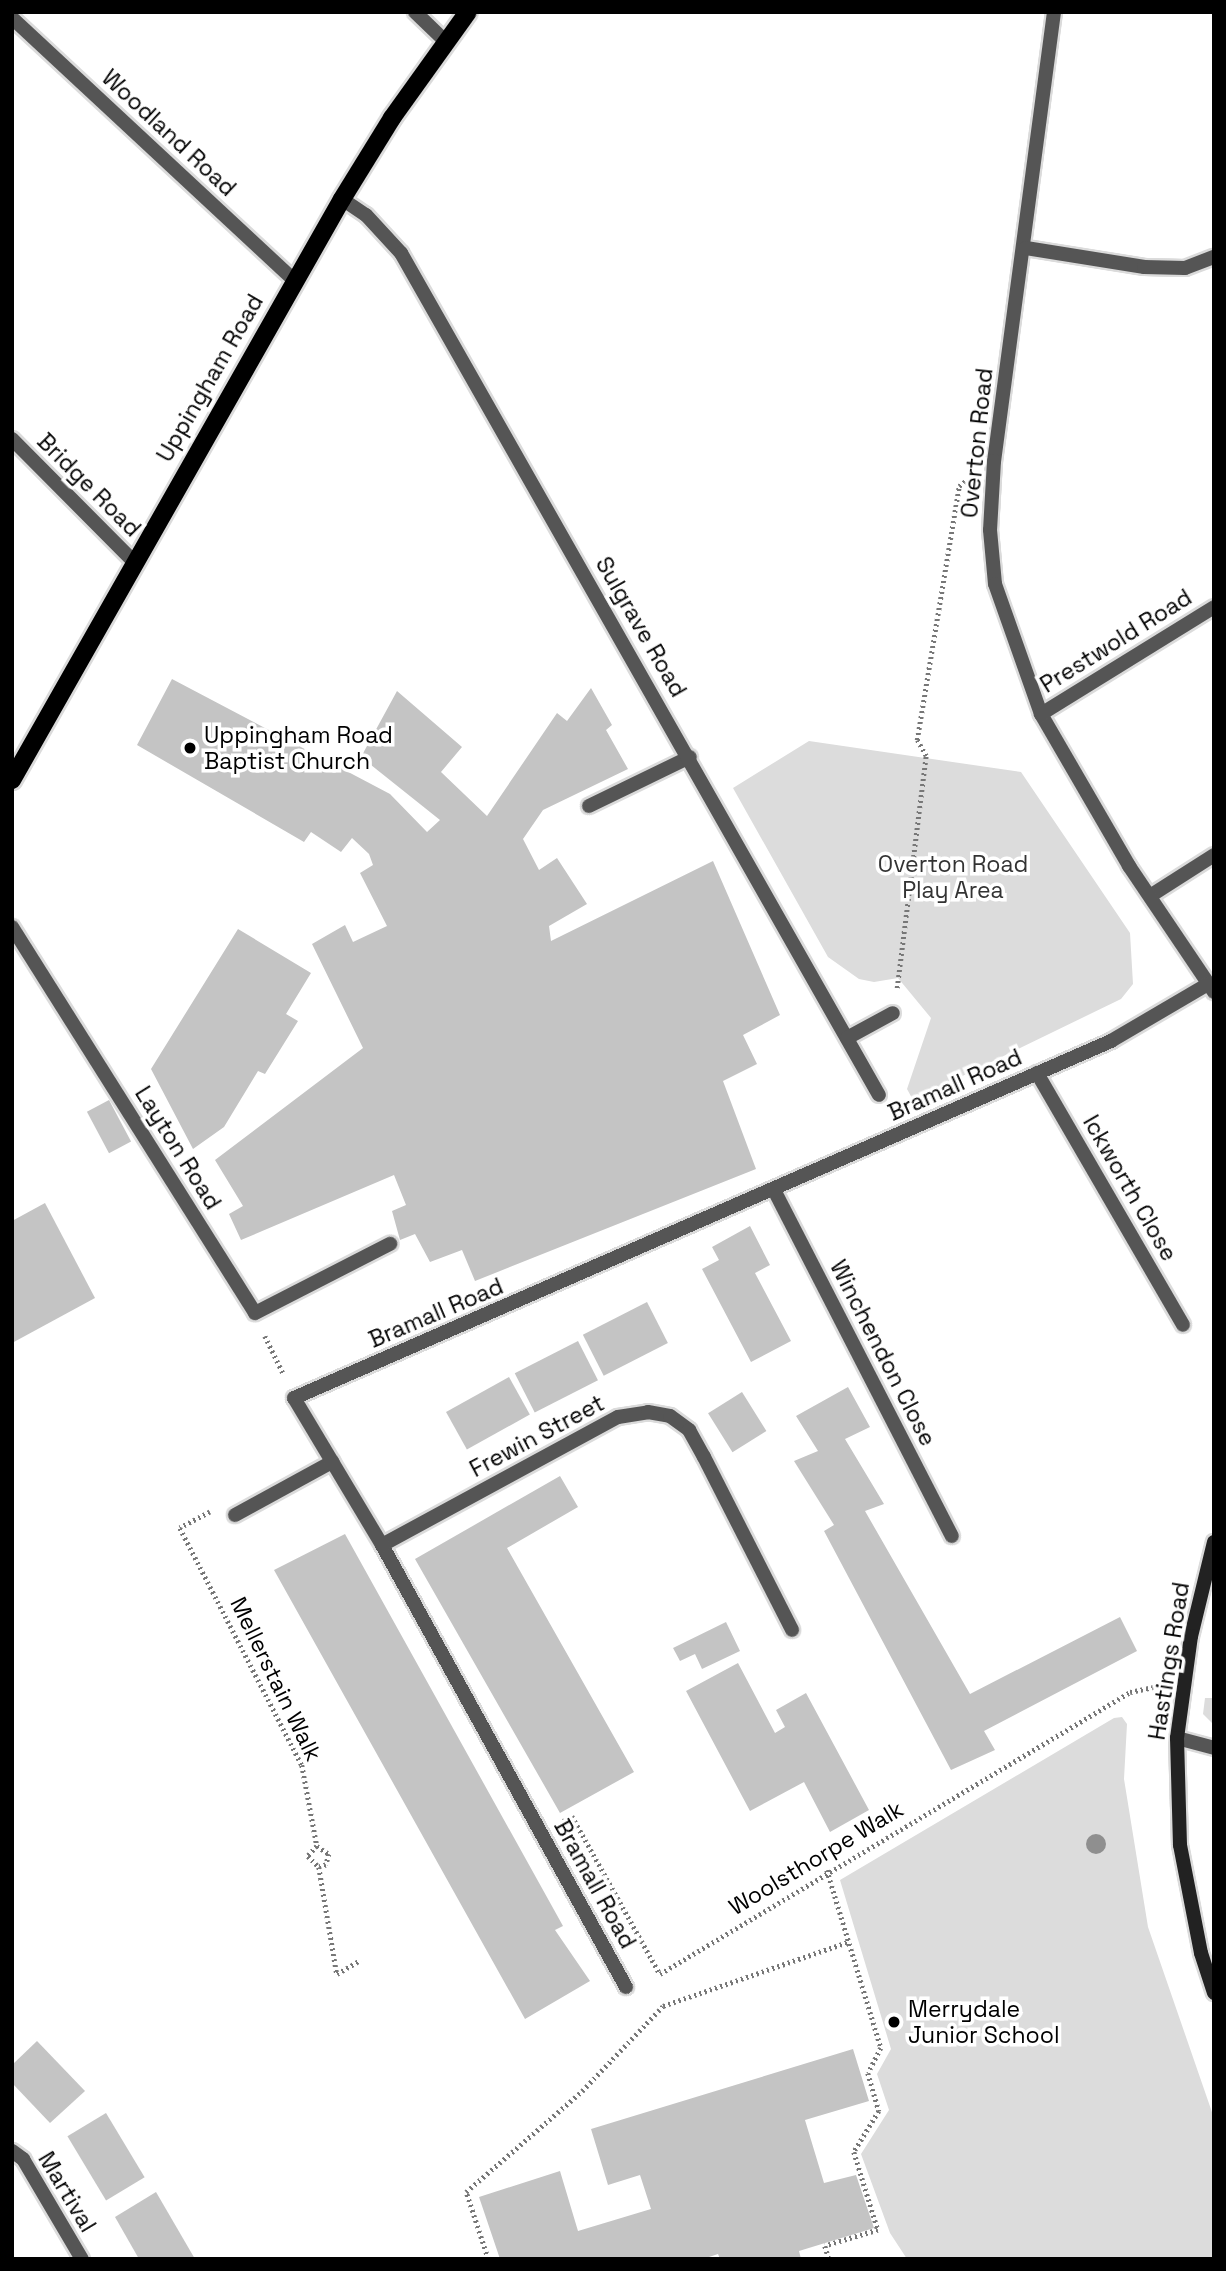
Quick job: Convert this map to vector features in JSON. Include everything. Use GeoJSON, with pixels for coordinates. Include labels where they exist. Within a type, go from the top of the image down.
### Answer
{"type":"FeatureCollection","features":[{"type":"Feature","properties":{"kind":"main road","name":"Uppingham Road"},"geometry":{"type":"LineString","coordinates":[[12,780],[342,199],[445,41],[468,12]]}},
{"type":"Feature","properties":{"kind":"street"},"geometry":{"type":"LineString","coordinates":[[415,12],[445,41]]}},
{"type":"Feature","properties":{"kind":"street","name":"Overton Road"},"geometry":{"type":"LineString","coordinates":[[1054,12],[1026,248],[994,461],[990,530],[995,584],[1041,714],[1091,805],[1211,988]]}},
{"type":"Feature","properties":{"kind":"street","name":"Woodland Road"},"geometry":{"type":"LineString","coordinates":[[12,18],[295,281]]}},
{"type":"Feature","properties":{"kind":"street","name":"Sulgrave Road"},"geometry":{"type":"LineString","coordinates":[[342,199],[366,215],[401,253],[690,757],[879,1095]]}},
{"type":"Feature","properties":{"kind":"street"},"geometry":{"type":"LineString","coordinates":[[1026,248],[1144,267],[1185,268],[1214,257]]}},
{"type":"Feature","properties":{"kind":"street","name":"Bridge Road"},"geometry":{"type":"LineString","coordinates":[[12,439],[134,562]]}},
{"type":"Feature","properties":{"kind":"street","name":"Prestwold Road"},"geometry":{"type":"LineString","coordinates":[[1041,714],[1214,607]]}},
{"type":"Feature","properties":{"kind":"street"},"geometry":{"type":"LineString","coordinates":[[589,806],[690,757]]}},
{"type":"Feature","properties":{"kind":"street"},"geometry":{"type":"LineString","coordinates":[[1150,896],[1214,855]]}},
{"type":"Feature","properties":{"kind":"street","name":"Layton Road"},"geometry":{"type":"LineString","coordinates":[[12,927],[255,1313]]}},
{"type":"Feature","properties":{"kind":"street","name":"Bramall Road"},"geometry":{"type":"LineString","coordinates":[[625,1987],[382,1545],[294,1398],[1111,1041],[1211,988]]}},
{"type":"Feature","properties":{"kind":"street"},"geometry":{"type":"LineString","coordinates":[[847,1038],[893,1013]]}},
{"type":"Feature","properties":{"kind":"street","name":"Ickworth Close"},"geometry":{"type":"LineString","coordinates":[[1037,1073],[1183,1325]]}},
{"type":"Feature","properties":{"kind":"street","name":"Winchendon Close"},"geometry":{"type":"LineString","coordinates":[[774,1190],[952,1536]]}},
{"type":"Feature","properties":{"kind":"street"},"geometry":{"type":"LineString","coordinates":[[255,1313],[390,1244]]}},
{"type":"Feature","properties":{"kind":"street","name":"Frewin Street"},"geometry":{"type":"LineString","coordinates":[[382,1545],[618,1418],[648,1412],[670,1416],[689,1430],[792,1630]]}},
{"type":"Feature","properties":{"kind":"street"},"geometry":{"type":"LineString","coordinates":[[234,1515],[332,1462]]}},
{"type":"Feature","properties":{"kind":"street","name":"Hastings Road"},"geometry":{"type":"LineString","coordinates":[[1214,1542],[1185,1680],[1177,1738],[1180,1845],[1200,1953],[1214,1993]]}},
{"type":"Feature","properties":{"kind":"street"},"geometry":{"type":"LineString","coordinates":[[1177,1738],[1214,1748]]}},
{"type":"Feature","properties":{"kind":"street","name":"Martival"},"geometry":{"type":"LineString","coordinates":[[12,2151],[23,2159],[82,2259]]}},
{"type":"Feature","properties":{"kind":"path"},"geometry":{"type":"LineString","coordinates":[[893,1013],[926,756],[917,740],[959,486],[994,461]]}},
{"type":"Feature","properties":{"kind":"path"},"geometry":{"type":"LineString","coordinates":[[255,1313],[294,1398]]}},
{"type":"Feature","properties":{"kind":"path","name":"Mellerstain Walk"},"geometry":{"type":"LineString","coordinates":[[216,1508],[180,1528],[302,1765],[317,1846],[329,1854],[326,1864],[319,1867],[337,1974],[360,1960]]}},
{"type":"Feature","properties":{"kind":"path","name":"Woolsthorpe Walk"},"geometry":{"type":"LineString","coordinates":[[541,1834],[572,1816],[660,1974],[827,1870],[1130,1692],[1185,1680]]}},
{"type":"Feature","properties":{"kind":"path"},"geometry":{"type":"LineString","coordinates":[[317,1846],[308,1856],[319,1867]]}},
{"type":"Feature","properties":{"kind":"path"},"geometry":{"type":"LineString","coordinates":[[827,1870],[881,2048],[868,2073],[879,2111],[854,2152],[878,2230],[825,2246],[828,2259]]}},
{"type":"Feature","properties":{"kind":"path"},"geometry":{"type":"LineString","coordinates":[[488,2259],[466,2192],[582,2091],[663,2006],[848,1942]]}},
{"type":"Feature","properties":{"kind":"green space","name":"Overton Road Play Area"},"geometry":{"type":"Polygon","coordinates":[[[809,741],[1021,772],[1130,933],[1133,984],[1121,999],[913,1100],[907,1089],[931,1018],[898,978],[874,982],[859,979],[828,957],[733,788],[809,741]]]}},
{"type":"Feature","properties":{"kind":"green space"},"geometry":{"type":"Polygon","coordinates":[[[1205,1698],[1214,1698],[1214,1725],[1203,1714],[1205,1698]]]}},
{"type":"Feature","properties":{"kind":"green space"},"geometry":{"type":"Polygon","coordinates":[[[1122,1717],[1127,1724],[1124,1779],[1148,1927],[1214,2118],[1214,2259],[907,2259],[890,2233],[861,2154],[889,2110],[877,2074],[891,2049],[840,1880],[1114,1718],[1122,1717]]]}},
{"type":"Feature","properties":{"kind":"building"},"geometry":{"type":"Polygon","coordinates":[[[172,679],[390,794],[427,832],[440,820],[361,757],[397,691],[462,747],[441,772],[487,816],[557,713],[567,721],[591,688],[612,725],[606,730],[628,769],[543,810],[523,839],[539,870],[557,858],[587,904],[549,926],[551,941],[713,861],[780,1015],[743,1035],[757,1064],[723,1081],[756,1169],[475,1281],[462,1250],[430,1262],[415,1234],[400,1240],[392,1211],[406,1205],[394,1175],[241,1240],[229,1214],[243,1206],[215,1160],[363,1048],[312,944],[345,925],[353,942],[387,926],[360,873],[373,865],[369,854],[352,838],[341,852],[311,832],[304,842],[137,745],[172,679]]]}},
{"type":"Feature","properties":{"kind":"building"},"geometry":{"type":"Polygon","coordinates":[[[238,929],[311,973],[286,1014],[298,1021],[265,1074],[258,1071],[224,1127],[193,1149],[151,1069],[238,929]]]}},
{"type":"Feature","properties":{"kind":"building"},"geometry":{"type":"Polygon","coordinates":[[[109,1100],[131,1141],[109,1153],[87,1112],[109,1100]]]}},
{"type":"Feature","properties":{"kind":"building"},"geometry":{"type":"Polygon","coordinates":[[[45,1203],[95,1298],[12,1343],[12,1221],[45,1203]]]}},
{"type":"Feature","properties":{"kind":"building"},"geometry":{"type":"Polygon","coordinates":[[[750,1226],[770,1265],[755,1273],[791,1341],[751,1362],[702,1269],[719,1260],[712,1247],[750,1226]]]}},
{"type":"Feature","properties":{"kind":"building"},"geometry":{"type":"Polygon","coordinates":[[[647,1302],[668,1343],[604,1376],[583,1335],[647,1302]]]}},
{"type":"Feature","properties":{"kind":"building"},"geometry":{"type":"Polygon","coordinates":[[[578,1341],[598,1380],[535,1412],[515,1373],[578,1341]]]}},
{"type":"Feature","properties":{"kind":"building"},"geometry":{"type":"Polygon","coordinates":[[[509,1377],[530,1415],[467,1450],[446,1412],[509,1377]]]}},
{"type":"Feature","properties":{"kind":"building"},"geometry":{"type":"Polygon","coordinates":[[[848,1387],[870,1427],[845,1439],[884,1504],[865,1511],[970,1694],[1120,1617],[1137,1651],[984,1731],[995,1750],[951,1770],[824,1531],[834,1525],[794,1461],[818,1451],[796,1416],[848,1387]]]}},
{"type":"Feature","properties":{"kind":"building"},"geometry":{"type":"Polygon","coordinates":[[[742,1392],[766,1431],[732,1452],[708,1413],[742,1392]]]}},
{"type":"Feature","properties":{"kind":"building"},"geometry":{"type":"Polygon","coordinates":[[[560,1476],[578,1507],[507,1548],[634,1772],[560,1813],[415,1559],[560,1476]]]}},
{"type":"Feature","properties":{"kind":"building"},"geometry":{"type":"Polygon","coordinates":[[[345,1534],[563,1926],[555,1930],[590,1981],[525,2019],[274,1570],[345,1534]]]}},
{"type":"Feature","properties":{"kind":"building"},"geometry":{"type":"Polygon","coordinates":[[[726,1622],[740,1651],[702,1669],[695,1654],[680,1661],[673,1648],[726,1622]]]}},
{"type":"Feature","properties":{"kind":"building"},"geometry":{"type":"Polygon","coordinates":[[[738,1663],[775,1733],[785,1727],[776,1710],[806,1693],[869,1810],[830,1832],[804,1782],[750,1811],[686,1691],[738,1663]]]}},
{"type":"Feature","properties":{"kind":"building"},"geometry":{"type":"Polygon","coordinates":[[[37,2041],[85,2091],[50,2123],[12,2083],[12,2065],[37,2041]]]}},
{"type":"Feature","properties":{"kind":"building"},"geometry":{"type":"Polygon","coordinates":[[[853,2049],[869,2101],[805,2120],[824,2183],[856,2175],[874,2228],[799,2251],[801,2259],[720,2259],[718,2254],[703,2259],[500,2259],[479,2197],[560,2171],[578,2231],[651,2209],[640,2175],[608,2185],[591,2129],[853,2049]]]}},
{"type":"Feature","properties":{"kind":"building"},"geometry":{"type":"Polygon","coordinates":[[[106,2113],[145,2177],[106,2200],[67,2136],[106,2113]]]}},
{"type":"Feature","properties":{"kind":"building"},"geometry":{"type":"Polygon","coordinates":[[[156,2192],[195,2259],[139,2259],[115,2217],[156,2192]]]}},
{"type":"Feature","properties":{"kind":"place","name":"Uppingham Road Baptist Church"},"geometry":{"type":"Point","coordinates":[190,748]}},
{"type":"Feature","properties":{"kind":"place","name":"Merrydale Junior School"},"geometry":{"type":"Point","coordinates":[894,2022]}}]}
